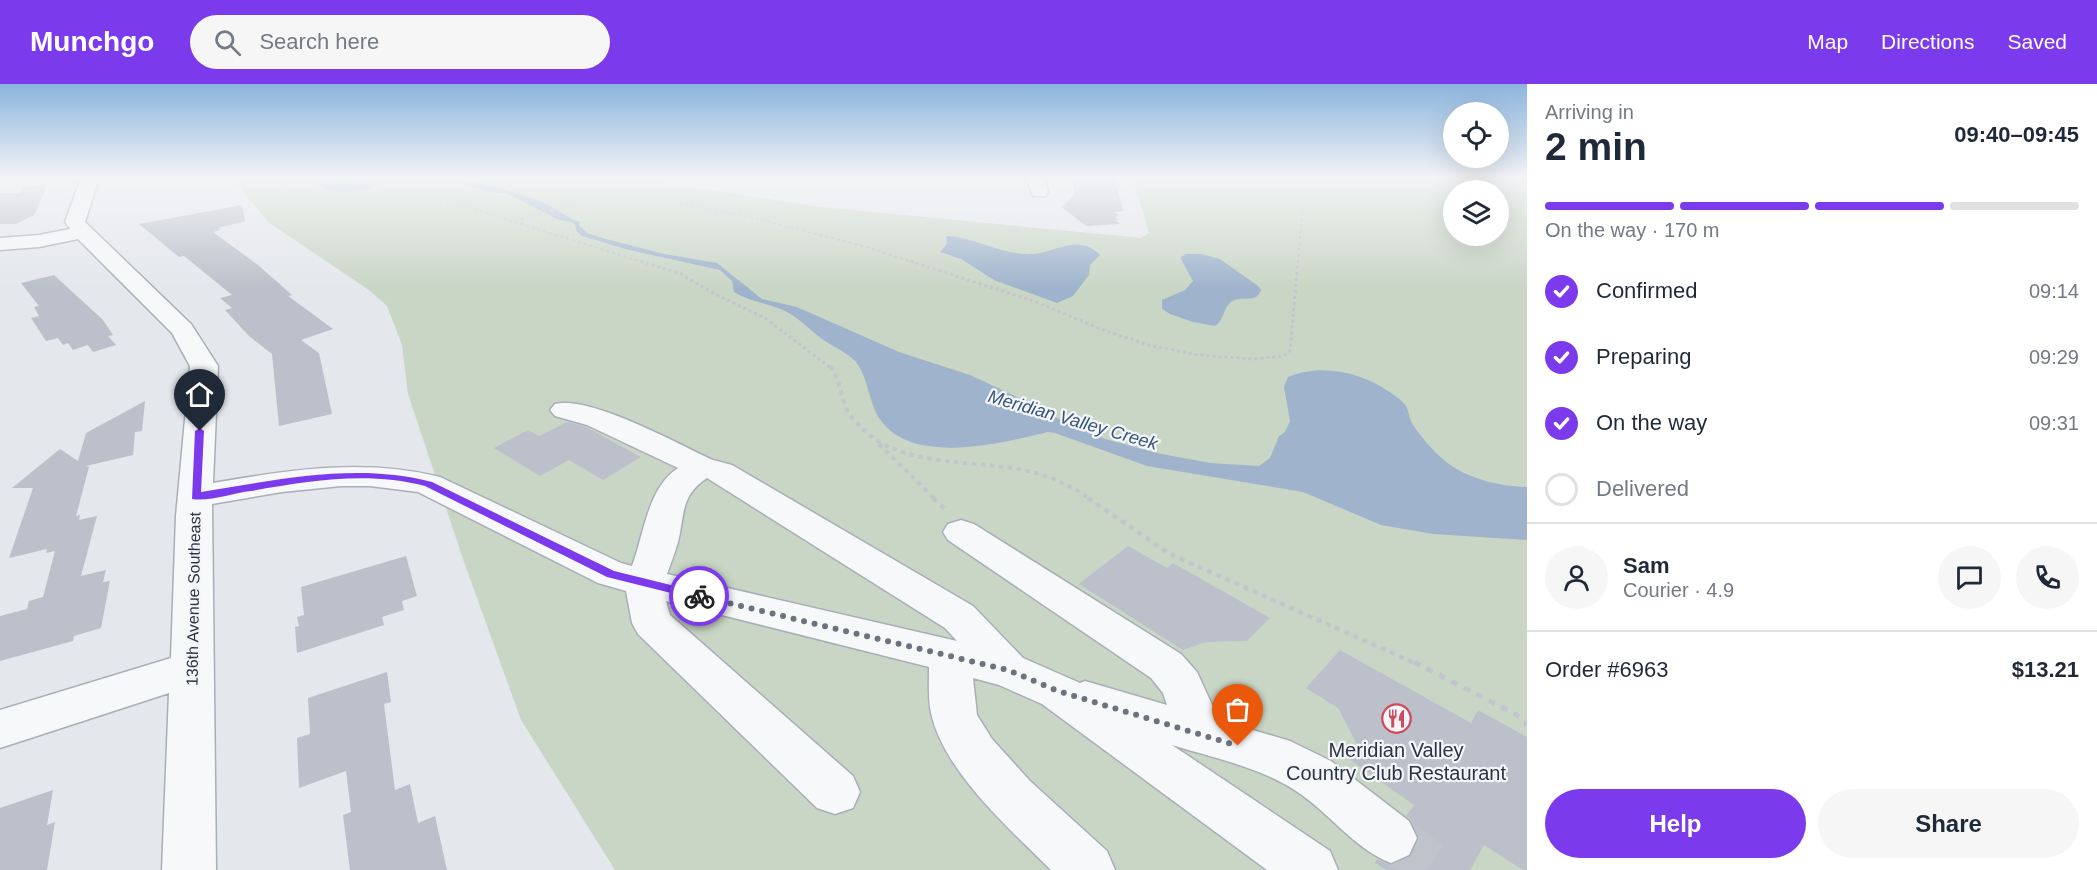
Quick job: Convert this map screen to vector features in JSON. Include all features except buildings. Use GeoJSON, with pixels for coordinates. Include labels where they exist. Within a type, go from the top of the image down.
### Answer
{"type":"FeatureCollection","features":[{"type":"Feature","properties":{"kind":"street"},"geometry":{"type":"LineString","coordinates":[[0,244],[39,241],[82,232],[75,222],[76,215]]}},
{"type":"Feature","properties":{"kind":"street","name":"136th Avenue Southeast"},"geometry":{"type":"LineString","coordinates":[[82,232],[182,328],[204,366],[195,496],[189,870]]}},
{"type":"Feature","properties":{"kind":"street"},"geometry":{"type":"LineString","coordinates":[[565,410],[598,418],[702,467],[720,472],[959,617],[1008,670]]}},
{"type":"Feature","properties":{"kind":"street"},"geometry":{"type":"LineString","coordinates":[[702,467],[682,480],[668,502],[660,541],[645,584],[647,606],[652,623],[835,792]]}},
{"type":"Feature","properties":{"kind":"street"},"geometry":{"type":"LineString","coordinates":[[195,496],[318,477],[359,475],[401,477],[428,484],[611,574],[1008,670],[1058,691],[1273,756],[1314,776],[1391,838]]}},
{"type":"Feature","properties":{"kind":"street"},"geometry":{"type":"LineString","coordinates":[[961,532],[1166,666],[1180,684],[1203,735]]}},
{"type":"Feature","properties":{"kind":"street"},"geometry":{"type":"LineString","coordinates":[[950,656],[954,716],[967,743],[1002,786],[1088,870]]}},
{"type":"Feature","properties":{"kind":"street"},"geometry":{"type":"LineString","coordinates":[[0,729],[192,669]]}},
{"type":"Feature","properties":{"kind":"street"},"geometry":{"type":"LineString","coordinates":[[1058,691],[1311,870]]}},
{"type":"Feature","properties":{"kind":"path"},"geometry":{"type":"LineString","coordinates":[[488,215],[681,274],[715,294],[765,318],[826,363],[836,374],[849,413],[922,488],[963,525],[961,532]]}},
{"type":"Feature","properties":{"kind":"path"},"geometry":{"type":"LineString","coordinates":[[515,222],[532,215]]}},
{"type":"Feature","properties":{"kind":"path"},"geometry":{"type":"LineString","coordinates":[[737,215],[863,246],[1048,306],[1103,330],[1148,345],[1199,355],[1251,359],[1284,356],[1290,351],[1302,215]]}},
{"type":"Feature","properties":{"kind":"path"},"geometry":{"type":"LineString","coordinates":[[877,441],[896,450],[916,455],[1024,470],[1070,485],[1170,554],[1389,650],[1517,715],[1527,725]]}},
{"type":"Feature","properties":{"kind":"green space"},"geometry":{"type":"Polygon","coordinates":[[[262,215],[900,215],[1141,238],[1149,233],[1144,215],[1443,215],[1443,246],[1509,246],[1509,215],[1527,215],[1527,870],[615,870],[521,720],[464,562],[408,394],[402,345],[387,306],[369,290],[268,222],[262,215]]]}},
{"type":"Feature","properties":{"kind":"water"},"geometry":{"type":"Polygon","coordinates":[[[549,215],[564,215],[580,222],[579,225],[587,233],[606,239],[664,254],[717,263],[762,299],[797,307],[899,352],[970,375],[1013,395],[1032,407],[1105,439],[1157,453],[1210,463],[1259,466],[1270,458],[1279,436],[1285,432],[1290,421],[1284,387],[1288,377],[1300,373],[1327,370],[1353,375],[1377,384],[1402,402],[1407,408],[1412,423],[1431,448],[1463,473],[1505,485],[1527,487],[1527,540],[1433,534],[1381,525],[1303,492],[1147,466],[1055,433],[1048,432],[959,448],[935,447],[913,442],[894,433],[879,418],[862,372],[853,359],[790,314],[734,292],[732,281],[720,270],[629,250],[582,236],[577,232],[574,223],[549,215]]]}},
{"type":"Feature","properties":{"kind":"water"},"geometry":{"type":"Polygon","coordinates":[[[946,237],[1023,254],[1042,253],[1075,244],[1084,245],[1100,255],[1090,265],[1089,275],[1073,296],[1057,303],[994,280],[961,259],[940,252],[947,244],[946,237]]]}},
{"type":"Feature","properties":{"kind":"water"},"geometry":{"type":"Polygon","coordinates":[[[1186,254],[1201,254],[1220,259],[1258,286],[1261,290],[1259,294],[1256,297],[1231,302],[1215,326],[1193,322],[1170,314],[1162,309],[1162,300],[1185,290],[1193,281],[1181,259],[1186,254]]]}},
{"type":"Feature","properties":{"kind":"tunnel"},"geometry":{"type":"LineString","coordinates":[[1391,838],[1438,870]]}},
{"type":"Feature","properties":{"kind":"way so far"},"geometry":{"type":"LineString","coordinates":[[699,596],[1008,670],[1058,691],[1238,746]]}},
{"type":"Feature","properties":{"kind":"place","name":"Meridian Valley Country Club Restaurant"},"geometry":{"type":"Point","coordinates":[1396,719]}},
{"type":"Feature","properties":{"kind":"route"},"geometry":{"type":"LineString","coordinates":[[200,431],[195,496],[318,477],[359,475],[401,477],[428,484],[611,574],[699,596]]}},
{"type":"Feature","properties":{"kind":"water label","name":"Meridian Valley Creek"},"geometry":{"type":"Point","coordinates":[1073,420]}}]}
